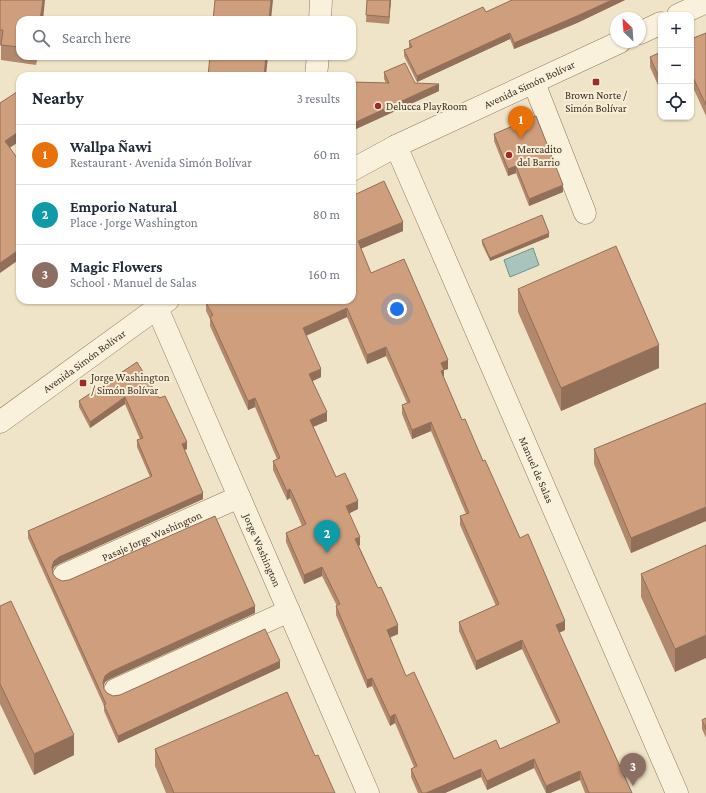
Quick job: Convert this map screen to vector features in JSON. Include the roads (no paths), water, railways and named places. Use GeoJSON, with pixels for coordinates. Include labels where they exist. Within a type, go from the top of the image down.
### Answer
{"type":"FeatureCollection","features":[{"type":"Feature","properties":{"kind":"street"},"geometry":{"type":"LineString","coordinates":[[320,16],[321,0]]}},
{"type":"Feature","properties":{"kind":"street"},"geometry":{"type":"LineString","coordinates":[[684,12],[706,2]]}},
{"type":"Feature","properties":{"kind":"street"},"geometry":{"type":"LineString","coordinates":[[646,30],[658,24]]}},
{"type":"Feature","properties":{"kind":"street","name":"Avenida Simón Bolívar"},"geometry":{"type":"LineString","coordinates":[[356,168],[396,146],[610,47]]}},
{"type":"Feature","properties":{"kind":"street"},"geometry":{"type":"LineString","coordinates":[[316,72],[318,60]]}},
{"type":"Feature","properties":{"kind":"street"},"geometry":{"type":"LineString","coordinates":[[534,83],[585,213]]}},
{"type":"Feature","properties":{"kind":"street","name":"Manuel de Salas"},"geometry":{"type":"LineString","coordinates":[[396,146],[677,793]]}},
{"type":"Feature","properties":{"kind":"street","name":"Avenida Simón Bolívar"},"geometry":{"type":"LineString","coordinates":[[0,422],[162,304]]}},
{"type":"Feature","properties":{"kind":"street","name":"Jorge Washington"},"geometry":{"type":"LineString","coordinates":[[162,304],[239,497],[368,793]]}},
{"type":"Feature","properties":{"kind":"street","name":"Pasaje Jorge Washington"},"geometry":{"type":"LineString","coordinates":[[64,575],[239,497]]}},
{"type":"Feature","properties":{"kind":"street"},"geometry":{"type":"LineString","coordinates":[[115,690],[289,611]]}},
{"type":"Feature","properties":{"kind":"water"},"geometry":{"type":"Polygon","coordinates":[[[533,248],[539,265],[510,277],[504,260],[533,248]]]}},
{"type":"Feature","properties":{"kind":"place","name":"Brown Norte / Simón Bolívar"},"geometry":{"type":"Point","coordinates":[596,82]}},
{"type":"Feature","properties":{"kind":"place","name":"Delucca PlayRoom"},"geometry":{"type":"Point","coordinates":[378,106]}},
{"type":"Feature","properties":{"kind":"place","name":"Wallpa Ñawi"},"geometry":{"type":"Point","coordinates":[521,139]}},
{"type":"Feature","properties":{"kind":"place","name":"Mercadito del Barrio"},"geometry":{"type":"Point","coordinates":[509,155]}},
{"type":"Feature","properties":{"kind":"place","name":"Jorge Washington / Simón Bolívar"},"geometry":{"type":"Point","coordinates":[83,383]}},
{"type":"Feature","properties":{"kind":"place","name":"Emporio Natural"},"geometry":{"type":"Point","coordinates":[327,553]}},
{"type":"Feature","properties":{"kind":"place","name":"Magic Flowers"},"geometry":{"type":"Point","coordinates":[633,786]}}]}
